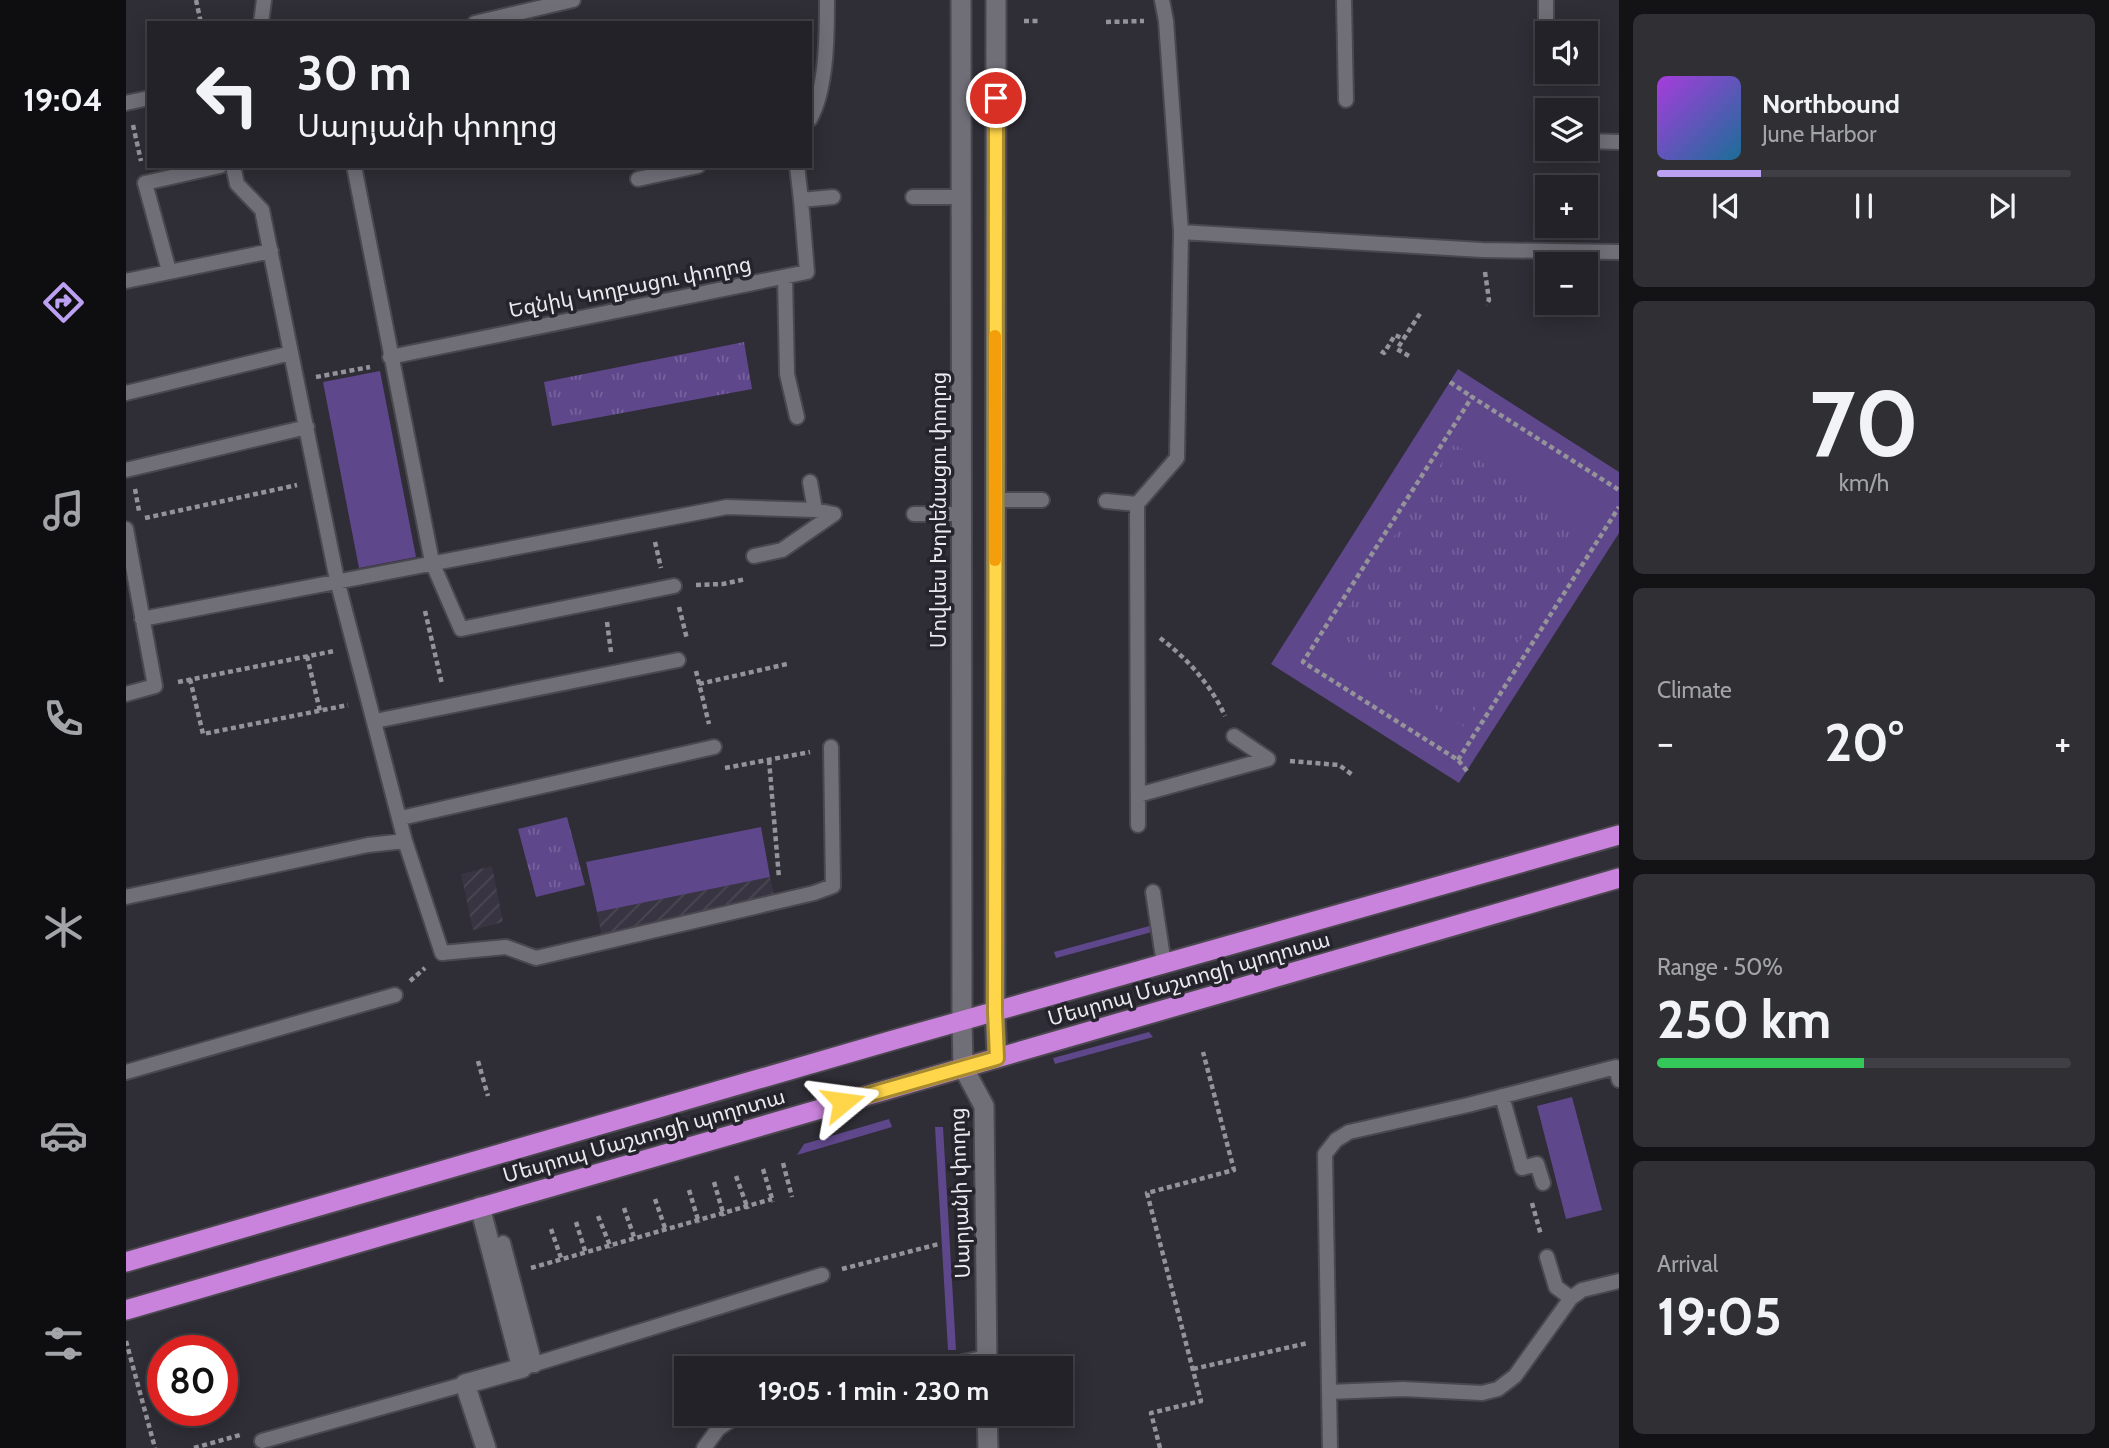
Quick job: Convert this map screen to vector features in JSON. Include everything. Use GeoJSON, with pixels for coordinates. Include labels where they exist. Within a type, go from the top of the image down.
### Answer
{"type":"FeatureCollection","features":[{"type":"Feature","properties":{"kind":"highway","name":"Մեսրոպ Մաշտոցի պողոտա"},"geometry":{"type":"LineString","coordinates":[[126,1262],[1619,835]]}},
{"type":"Feature","properties":{"kind":"highway","name":"Մեսրոպ Մաշտոցի պողոտա"},"geometry":{"type":"LineString","coordinates":[[126,1310],[1619,878]]}},
{"type":"Feature","properties":{"kind":"main road","name":"Մովսես Խորենացու փողոց"},"geometry":{"type":"LineString","coordinates":[[961,0],[962,1021]]}},
{"type":"Feature","properties":{"kind":"main road"},"geometry":{"type":"LineString","coordinates":[[996,0],[997,1058]]}},
{"type":"Feature","properties":{"kind":"main road"},"geometry":{"type":"LineString","coordinates":[[962,514],[995,507]]}},
{"type":"Feature","properties":{"kind":"main road","name":"Սարյանի փողոց"},"geometry":{"type":"LineString","coordinates":[[962,1021],[964,1067],[984,1106],[987,1356]]}},
{"type":"Feature","properties":{"kind":"main road"},"geometry":{"type":"LineString","coordinates":[[480,1207],[528,1366],[465,1384],[486,1448]]}},
{"type":"Feature","properties":{"kind":"main road"},"geometry":{"type":"LineString","coordinates":[[987,1426],[988,1448]]}},
{"type":"Feature","properties":{"kind":"lane"},"geometry":{"type":"LineString","coordinates":[[261,21],[264,0]]}},
{"type":"Feature","properties":{"kind":"lane"},"geometry":{"type":"LineString","coordinates":[[484,21],[573,0]]}},
{"type":"Feature","properties":{"kind":"lane"},"geometry":{"type":"LineString","coordinates":[[812,113],[828,48],[827,0]]}},
{"type":"Feature","properties":{"kind":"lane"},"geometry":{"type":"LineString","coordinates":[[1138,825],[1137,504],[1177,458],[1181,232],[1166,21],[1162,0]]}},
{"type":"Feature","properties":{"kind":"lane"},"geometry":{"type":"LineString","coordinates":[[1344,0],[1346,100]]}},
{"type":"Feature","properties":{"kind":"lane"},"geometry":{"type":"LineString","coordinates":[[1546,0],[1546,21]]}},
{"type":"Feature","properties":{"kind":"lane"},"geometry":{"type":"LineString","coordinates":[[127,103],[147,98]]}},
{"type":"Feature","properties":{"kind":"lane"},"geometry":{"type":"LineString","coordinates":[[1598,141],[1619,142]]}},
{"type":"Feature","properties":{"kind":"lane"},"geometry":{"type":"LineString","coordinates":[[169,271],[145,183],[211,168]]}},
{"type":"Feature","properties":{"kind":"lane"},"geometry":{"type":"LineString","coordinates":[[233,168],[237,184],[262,210],[337,580],[405,841],[442,953],[506,947],[536,958],[814,893],[833,886],[831,747]]}},
{"type":"Feature","properties":{"kind":"lane"},"geometry":{"type":"LineString","coordinates":[[354,168],[432,562],[461,629],[674,586]]}},
{"type":"Feature","properties":{"kind":"lane"},"geometry":{"type":"LineString","coordinates":[[638,179],[689,168]]}},
{"type":"Feature","properties":{"kind":"lane"},"geometry":{"type":"LineString","coordinates":[[797,168],[801,200],[833,197]]}},
{"type":"Feature","properties":{"kind":"lane"},"geometry":{"type":"LineString","coordinates":[[914,197],[961,197]]}},
{"type":"Feature","properties":{"kind":"lane","name":"Եզնիկ Կողբացու փողոց"},"geometry":{"type":"LineString","coordinates":[[391,360],[807,272],[801,200]]}},
{"type":"Feature","properties":{"kind":"lane"},"geometry":{"type":"LineString","coordinates":[[1181,232],[1482,250],[1619,252]]}},
{"type":"Feature","properties":{"kind":"lane"},"geometry":{"type":"LineString","coordinates":[[126,281],[271,251]]}},
{"type":"Feature","properties":{"kind":"lane"},"geometry":{"type":"LineString","coordinates":[[785,277],[787,374],[797,417]]}},
{"type":"Feature","properties":{"kind":"lane"},"geometry":{"type":"LineString","coordinates":[[126,393],[291,353]]}},
{"type":"Feature","properties":{"kind":"lane"},"geometry":{"type":"LineString","coordinates":[[129,469],[307,427]]}},
{"type":"Feature","properties":{"kind":"lane"},"geometry":{"type":"LineString","coordinates":[[810,482],[815,510]]}},
{"type":"Feature","properties":{"kind":"lane"},"geometry":{"type":"LineString","coordinates":[[995,507],[1042,500]]}},
{"type":"Feature","properties":{"kind":"lane"},"geometry":{"type":"LineString","coordinates":[[1106,501],[1137,504]]}},
{"type":"Feature","properties":{"kind":"lane"},"geometry":{"type":"LineString","coordinates":[[142,619],[727,507],[815,510],[834,514],[782,550],[754,556]]}},
{"type":"Feature","properties":{"kind":"lane"},"geometry":{"type":"LineString","coordinates":[[914,514],[962,514]]}},
{"type":"Feature","properties":{"kind":"lane"},"geometry":{"type":"LineString","coordinates":[[126,529],[155,686],[126,694]]}},
{"type":"Feature","properties":{"kind":"lane"},"geometry":{"type":"LineString","coordinates":[[375,721],[678,660]]}},
{"type":"Feature","properties":{"kind":"lane"},"geometry":{"type":"LineString","coordinates":[[1234,736],[1268,759]]}},
{"type":"Feature","properties":{"kind":"lane"},"geometry":{"type":"LineString","coordinates":[[401,818],[714,747]]}},
{"type":"Feature","properties":{"kind":"lane"},"geometry":{"type":"LineString","coordinates":[[1138,794],[1268,759]]}},
{"type":"Feature","properties":{"kind":"lane"},"geometry":{"type":"LineString","coordinates":[[126,897],[368,845],[405,841]]}},
{"type":"Feature","properties":{"kind":"lane"},"geometry":{"type":"LineString","coordinates":[[1153,892],[1164,964]]}},
{"type":"Feature","properties":{"kind":"lane"},"geometry":{"type":"LineString","coordinates":[[126,1072],[394,995]]}},
{"type":"Feature","properties":{"kind":"lane"},"geometry":{"type":"LineString","coordinates":[[1330,1448],[1325,1154],[1336,1140],[1349,1132],[1616,1067],[1619,1080]]}},
{"type":"Feature","properties":{"kind":"lane"},"geometry":{"type":"LineString","coordinates":[[1502,1096],[1522,1168],[1538,1164],[1543,1183]]}},
{"type":"Feature","properties":{"kind":"lane"},"geometry":{"type":"LineString","coordinates":[[503,1243],[528,1366],[822,1275]]}},
{"type":"Feature","properties":{"kind":"lane"},"geometry":{"type":"LineString","coordinates":[[1547,1257],[1556,1287],[1571,1298]]}},
{"type":"Feature","properties":{"kind":"lane"},"geometry":{"type":"LineString","coordinates":[[1329,1392],[1403,1389],[1482,1393],[1498,1389],[1515,1376],[1571,1298],[1582,1290],[1619,1281]]}},
{"type":"Feature","properties":{"kind":"lane"},"geometry":{"type":"LineString","coordinates":[[262,1441],[465,1384]]}},
{"type":"Feature","properties":{"kind":"lane"},"geometry":{"type":"LineString","coordinates":[[705,1448],[722,1426]]}},
{"type":"Feature","properties":{"kind":"lane"},"geometry":{"type":"LineString","coordinates":[[1330,1429],[1339,1448]]}},
{"type":"Feature","properties":{"kind":"path"},"geometry":{"type":"LineString","coordinates":[[196,0],[201,21]]}},
{"type":"Feature","properties":{"kind":"path"},"geometry":{"type":"LineString","coordinates":[[1024,21],[1041,21]]}},
{"type":"Feature","properties":{"kind":"path"},"geometry":{"type":"LineString","coordinates":[[1106,22],[1166,21]]}},
{"type":"Feature","properties":{"kind":"path"},"geometry":{"type":"LineString","coordinates":[[127,103],[145,183]]}},
{"type":"Feature","properties":{"kind":"path"},"geometry":{"type":"LineString","coordinates":[[1409,356],[1397,349],[1421,312]]}},
{"type":"Feature","properties":{"kind":"path"},"geometry":{"type":"LineString","coordinates":[[1381,351],[1384,353],[1395,335],[1403,339]]}},
{"type":"Feature","properties":{"kind":"path"},"geometry":{"type":"LineString","coordinates":[[297,381],[391,360]]}},
{"type":"Feature","properties":{"kind":"path"},"geometry":{"type":"LineString","coordinates":[[1450,382],[1619,489]]}},
{"type":"Feature","properties":{"kind":"path"},"geometry":{"type":"LineString","coordinates":[[1467,771],[1458,761],[1303,662],[1472,397]]}},
{"type":"Feature","properties":{"kind":"path"},"geometry":{"type":"LineString","coordinates":[[129,469],[141,519],[317,481]]}},
{"type":"Feature","properties":{"kind":"path"},"geometry":{"type":"LineString","coordinates":[[1458,761],[1619,507]]}},
{"type":"Feature","properties":{"kind":"path"},"geometry":{"type":"LineString","coordinates":[[651,521],[660,567],[674,586],[689,646]]}},
{"type":"Feature","properties":{"kind":"path"},"geometry":{"type":"LineString","coordinates":[[674,586],[723,584],[765,574],[782,550]]}},
{"type":"Feature","properties":{"kind":"path"},"geometry":{"type":"LineString","coordinates":[[415,566],[447,705]]}},
{"type":"Feature","properties":{"kind":"path"},"geometry":{"type":"LineString","coordinates":[[603,601],[614,672]]}},
{"type":"Feature","properties":{"kind":"path"},"geometry":{"type":"LineString","coordinates":[[1136,620],[1173,648],[1215,693],[1234,736]]}},
{"type":"Feature","properties":{"kind":"path"},"geometry":{"type":"LineString","coordinates":[[155,686],[356,647]]}},
{"type":"Feature","properties":{"kind":"path"},"geometry":{"type":"LineString","coordinates":[[307,656],[320,710]]}},
{"type":"Feature","properties":{"kind":"path"},"geometry":{"type":"LineString","coordinates":[[699,684],[787,664]]}},
{"type":"Feature","properties":{"kind":"path"},"geometry":{"type":"LineString","coordinates":[[695,671],[721,769],[831,747]]}},
{"type":"Feature","properties":{"kind":"path"},"geometry":{"type":"LineString","coordinates":[[190,679],[203,734],[370,702]]}},
{"type":"Feature","properties":{"kind":"path"},"geometry":{"type":"LineString","coordinates":[[1268,759],[1339,765],[1354,776]]}},
{"type":"Feature","properties":{"kind":"path"},"geometry":{"type":"LineString","coordinates":[[769,761],[780,891],[814,893]]}},
{"type":"Feature","properties":{"kind":"path"},"geometry":{"type":"LineString","coordinates":[[394,995],[442,953]]}},
{"type":"Feature","properties":{"kind":"path"},"geometry":{"type":"LineString","coordinates":[[1160,1448],[1151,1413],[1201,1401],[1147,1193],[1234,1170],[1203,1052]]}},
{"type":"Feature","properties":{"kind":"path"},"geometry":{"type":"LineString","coordinates":[[478,1061],[488,1096]]}},
{"type":"Feature","properties":{"kind":"path"},"geometry":{"type":"LineString","coordinates":[[783,1163],[792,1197]]}},
{"type":"Feature","properties":{"kind":"path"},"geometry":{"type":"LineString","coordinates":[[1522,1168],[1547,1257]]}},
{"type":"Feature","properties":{"kind":"path"},"geometry":{"type":"LineString","coordinates":[[511,1273],[773,1200],[763,1169]]}},
{"type":"Feature","properties":{"kind":"path"},"geometry":{"type":"LineString","coordinates":[[736,1176],[747,1208]]}},
{"type":"Feature","properties":{"kind":"path"},"geometry":{"type":"LineString","coordinates":[[714,1182],[724,1214]]}},
{"type":"Feature","properties":{"kind":"path"},"geometry":{"type":"LineString","coordinates":[[689,1190],[698,1222]]}},
{"type":"Feature","properties":{"kind":"path"},"geometry":{"type":"LineString","coordinates":[[655,1199],[666,1231]]}},
{"type":"Feature","properties":{"kind":"path"},"geometry":{"type":"LineString","coordinates":[[624,1208],[635,1240]]}},
{"type":"Feature","properties":{"kind":"path"},"geometry":{"type":"LineString","coordinates":[[598,1216],[610,1247]]}},
{"type":"Feature","properties":{"kind":"path"},"geometry":{"type":"LineString","coordinates":[[576,1222],[586,1254]]}},
{"type":"Feature","properties":{"kind":"path"},"geometry":{"type":"LineString","coordinates":[[551,1229],[561,1260]]}},
{"type":"Feature","properties":{"kind":"path"},"geometry":{"type":"LineString","coordinates":[[822,1275],[939,1244]]}},
{"type":"Feature","properties":{"kind":"path"},"geometry":{"type":"LineString","coordinates":[[1193,1369],[1328,1338]]}},
{"type":"Feature","properties":{"kind":"path"},"geometry":{"type":"LineString","coordinates":[[126,1341],[129,1364],[155,1448]]}},
{"type":"Feature","properties":{"kind":"path"},"geometry":{"type":"LineString","coordinates":[[194,1448],[248,1432],[262,1441]]}},
{"type":"Feature","properties":{"kind":"shaded area"},"geometry":{"type":"Polygon","coordinates":[[[492,866],[503,922],[473,930],[461,874],[492,866]]]}},
{"type":"Feature","properties":{"kind":"shaded area"},"geometry":{"type":"Polygon","coordinates":[[[770,877],[774,895],[602,937],[597,912],[770,877]]]}},
{"type":"Feature","properties":{"kind":"green space"},"geometry":{"type":"Polygon","coordinates":[[[744,342],[752,389],[552,426],[544,382],[744,342]]]}},
{"type":"Feature","properties":{"kind":"green space"},"geometry":{"type":"Polygon","coordinates":[[[1458,369],[1619,472],[1619,533],[1459,783],[1271,664],[1458,369]]]}},
{"type":"Feature","properties":{"kind":"green space"},"geometry":{"type":"Polygon","coordinates":[[[380,371],[416,557],[359,568],[323,382],[380,371]]]}},
{"type":"Feature","properties":{"kind":"green space"},"geometry":{"type":"Polygon","coordinates":[[[1454,444],[1590,532],[1464,727],[1328,639],[1454,444]]]}},
{"type":"Feature","properties":{"kind":"green space"},"geometry":{"type":"Polygon","coordinates":[[[567,817],[585,885],[536,897],[518,829],[567,817]]]}},
{"type":"Feature","properties":{"kind":"green space"},"geometry":{"type":"Polygon","coordinates":[[[761,827],[770,877],[597,912],[586,862],[761,827]]]}},
{"type":"Feature","properties":{"kind":"green space"},"geometry":{"type":"Polygon","coordinates":[[[1153,925],[1152,932],[1056,958],[1054,952],[1153,925]]]}},
{"type":"Feature","properties":{"kind":"green space"},"geometry":{"type":"Polygon","coordinates":[[[1149,1032],[1153,1037],[1055,1064],[1053,1058],[1149,1032]]]}},
{"type":"Feature","properties":{"kind":"green space"},"geometry":{"type":"Polygon","coordinates":[[[1572,1097],[1602,1210],[1566,1219],[1537,1106],[1572,1097]]]}},
{"type":"Feature","properties":{"kind":"green space"},"geometry":{"type":"Polygon","coordinates":[[[889,1119],[892,1127],[797,1155],[804,1144],[889,1119]]]}},
{"type":"Feature","properties":{"kind":"green space"},"geometry":{"type":"Polygon","coordinates":[[[935,1127],[943,1127],[956,1350],[948,1350],[935,1127]]]}},
{"type":"Feature","properties":{"kind":"slow traffic"},"geometry":{"type":"LineString","coordinates":[[995,336],[995,560]]}},
{"type":"Feature","properties":{"kind":"route"},"geometry":{"type":"LineString","coordinates":[[843,1102],[997,1058],[996,98]]}}]}
